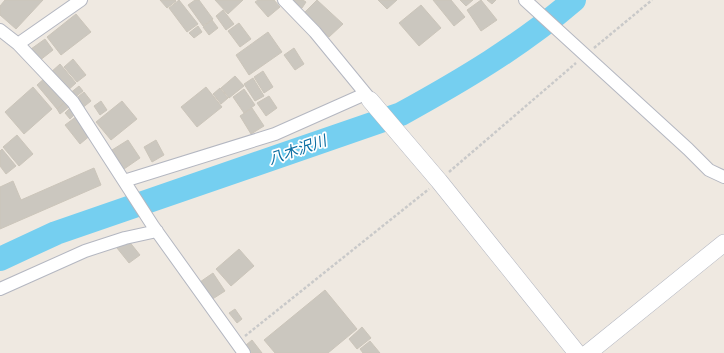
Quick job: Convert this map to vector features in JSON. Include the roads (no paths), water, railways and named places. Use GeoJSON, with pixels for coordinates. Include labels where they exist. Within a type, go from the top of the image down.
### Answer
{"type":"FeatureCollection","features":[{"type":"Feature","properties":{"kind":"street"},"geometry":{"type":"LineString","coordinates":[[18,44],[81,0]]}},
{"type":"Feature","properties":{"kind":"street"},"geometry":{"type":"LineString","coordinates":[[284,0],[314,32],[414,152],[577,353]]}},
{"type":"Feature","properties":{"kind":"street"},"geometry":{"type":"LineString","coordinates":[[525,0],[709,170],[724,177]]}},
{"type":"Feature","properties":{"kind":"street"},"geometry":{"type":"LineString","coordinates":[[0,30],[18,44],[73,102],[155,229],[244,353]]}},
{"type":"Feature","properties":{"kind":"street"},"geometry":{"type":"LineString","coordinates":[[124,181],[275,134],[368,97]]}},
{"type":"Feature","properties":{"kind":"street"},"geometry":{"type":"LineString","coordinates":[[0,289],[85,251],[155,229]]}},
{"type":"Feature","properties":{"kind":"street"},"geometry":{"type":"LineString","coordinates":[[588,353],[724,243]]}},
{"type":"Feature","properties":{"kind":"waterway","name":"八木沢川"},"geometry":{"type":"LineString","coordinates":[[0,259],[56,233],[401,114],[490,62],[533,32],[574,0]]}}]}
